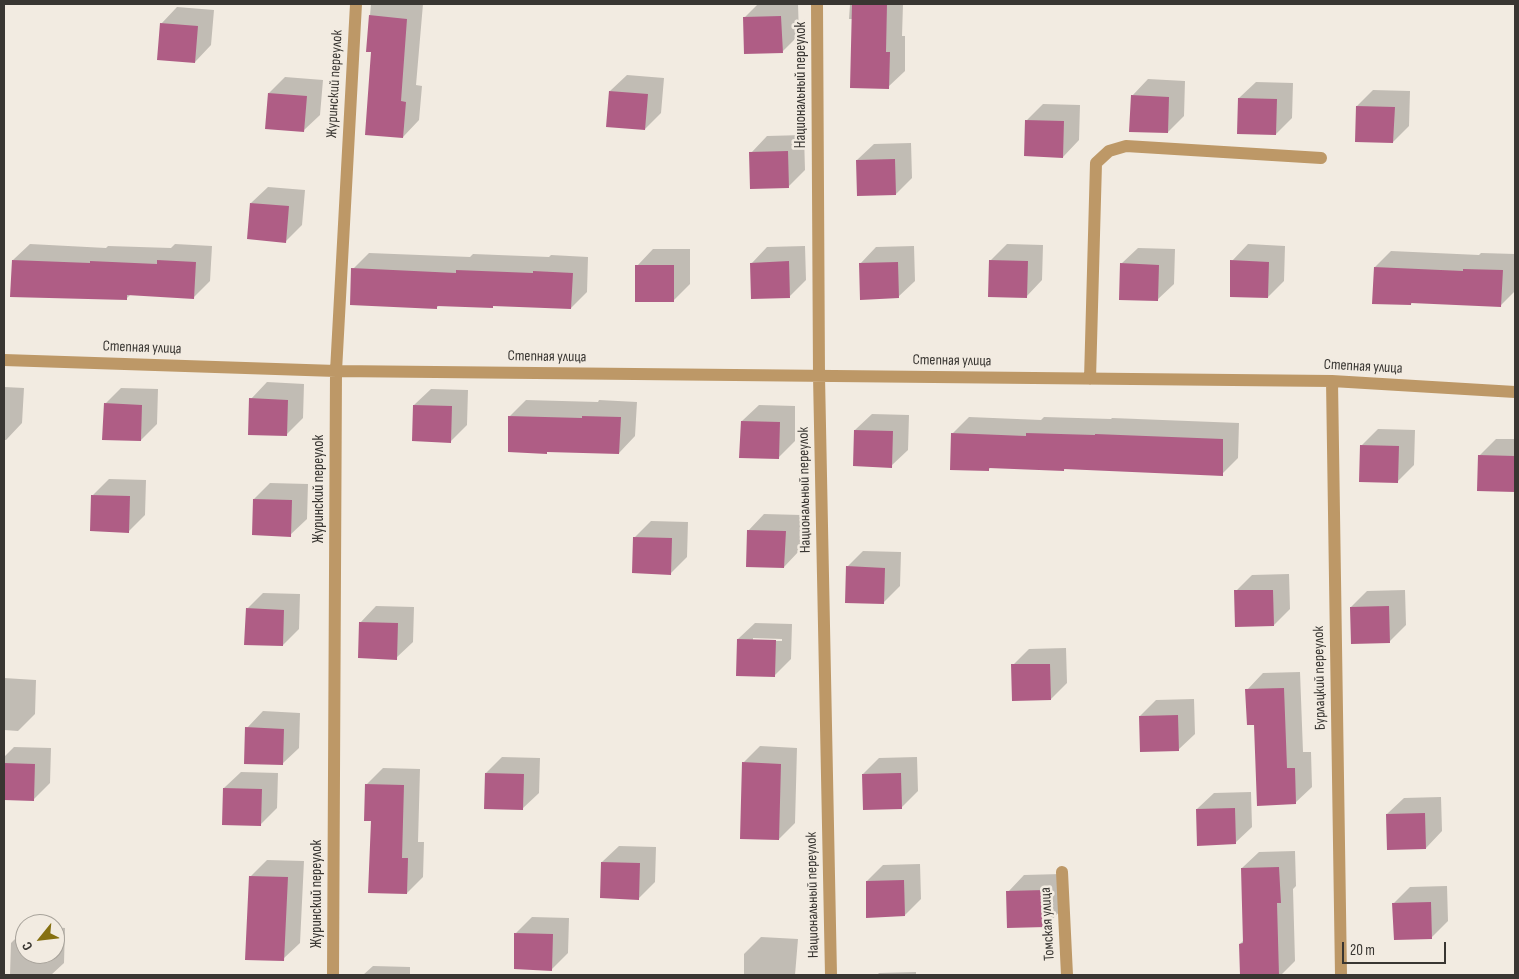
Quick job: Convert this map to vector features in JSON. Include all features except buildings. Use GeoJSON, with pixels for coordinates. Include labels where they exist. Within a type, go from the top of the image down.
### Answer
{"type":"FeatureCollection","features":[{"type":"Feature","properties":{"kind":"street","name":"Журинский переулок"},"geometry":{"type":"LineString","coordinates":[[332,975],[336,371],[356,4]]}},
{"type":"Feature","properties":{"kind":"street","name":"Национальный переулок"},"geometry":{"type":"LineString","coordinates":[[817,4],[819,376],[831,975]]}},
{"type":"Feature","properties":{"kind":"street"},"geometry":{"type":"LineString","coordinates":[[1090,379],[1096,163],[1109,150],[1126,146],[1321,158]]}},
{"type":"Feature","properties":{"kind":"street","name":"Степная улица"},"geometry":{"type":"LineString","coordinates":[[4,360],[336,371],[1332,381],[1515,392]]}},
{"type":"Feature","properties":{"kind":"street","name":"Бурлацкий переулок"},"geometry":{"type":"LineString","coordinates":[[1332,381],[1341,975]]}},
{"type":"Feature","properties":{"kind":"street","name":"Томская улица"},"geometry":{"type":"LineString","coordinates":[[1062,872],[1067,975]]}}]}
